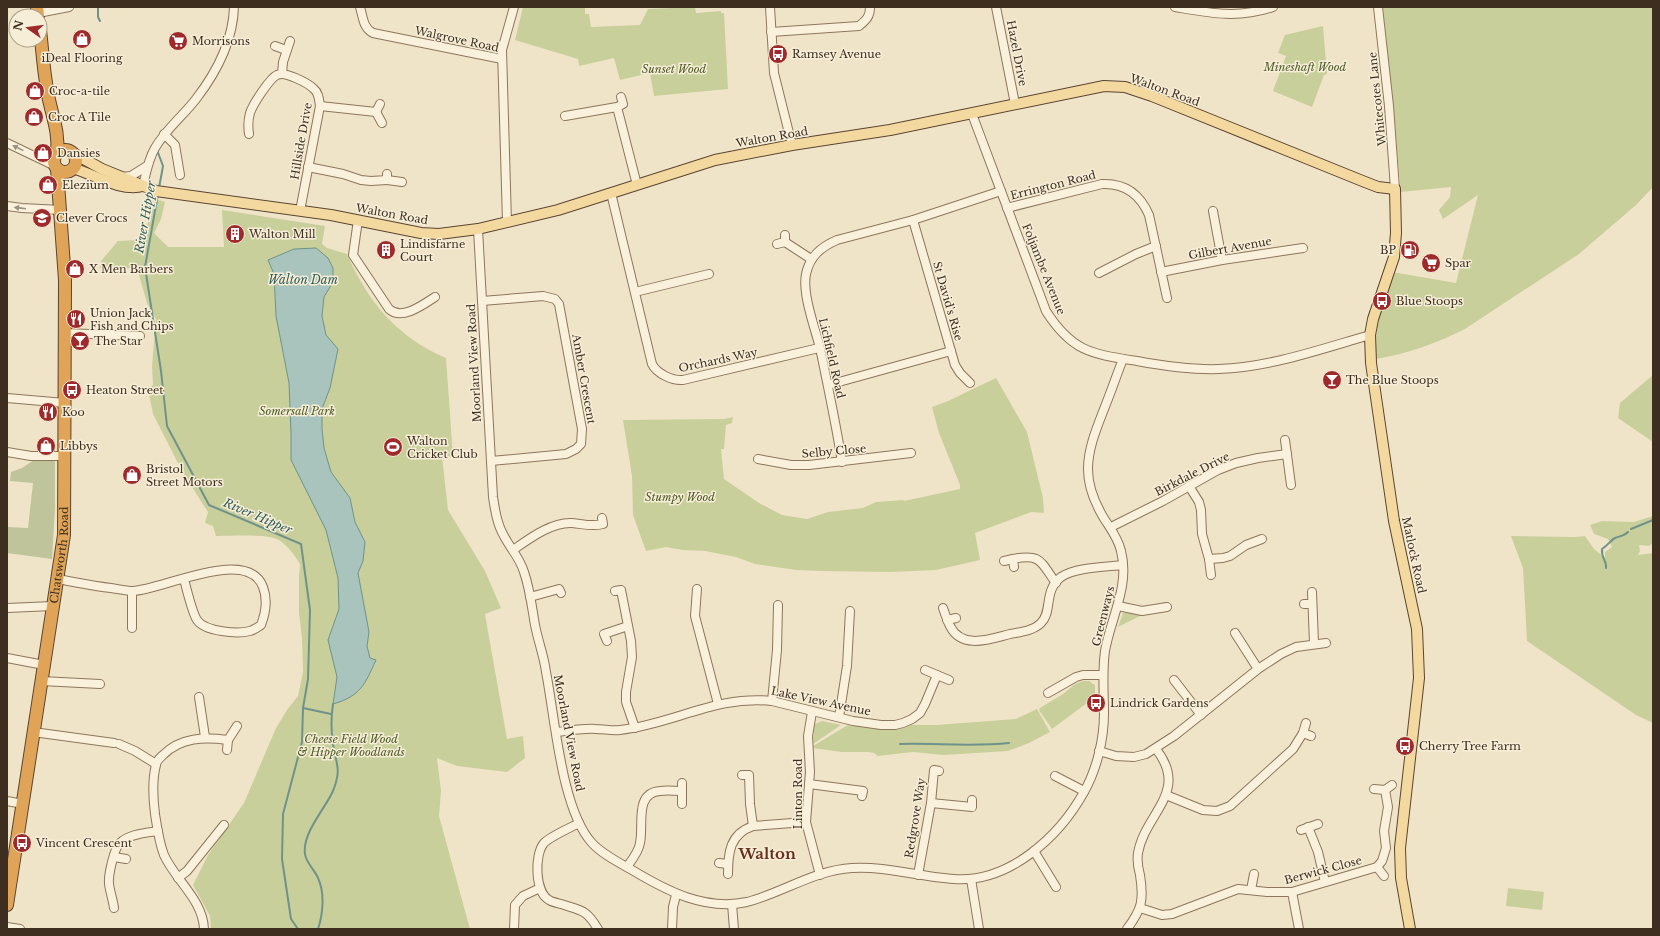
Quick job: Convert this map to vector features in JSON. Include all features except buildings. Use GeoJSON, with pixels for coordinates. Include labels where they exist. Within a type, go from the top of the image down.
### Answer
{"type":"FeatureCollection","features":[{"type":"Feature","properties":{"kind":"highway"},"geometry":{"type":"LineString","coordinates":[[42,48],[50,104],[57,130],[57,153],[54,159],[63,168],[76,162],[65,139],[57,130]]}},
{"type":"Feature","properties":{"kind":"highway"},"geometry":{"type":"LineString","coordinates":[[57,153],[64,150],[72,152]]}},
{"type":"Feature","properties":{"kind":"highway","name":"Chatsworth Road"},"geometry":{"type":"LineString","coordinates":[[7,905],[64,535],[65,280],[61,205],[63,168]]}},
{"type":"Feature","properties":{"kind":"main road","name":"Walton Road"},"geometry":{"type":"LineString","coordinates":[[72,152],[102,169],[156,191],[300,211],[358,220],[421,233],[439,234],[478,229],[558,210],[715,160],[792,145],[890,130],[1098,87],[1114,86],[1125,87],[1152,96],[1375,186],[1395,189]]}},
{"type":"Feature","properties":{"kind":"main road","name":"Walton Road"},"geometry":{"type":"LineString","coordinates":[[63,168],[129,187],[137,188],[143,186]]}},
{"type":"Feature","properties":{"kind":"main road","name":"Matlock Road"},"geometry":{"type":"LineString","coordinates":[[1395,189],[1396,233],[1394,257],[1378,300],[1370,335],[1371,363],[1394,521],[1417,629],[1419,678],[1400,848],[1401,878],[1410,929]]}},
{"type":"Feature","properties":{"kind":"street"},"geometry":{"type":"LineString","coordinates":[[48,10],[69,7]]}},
{"type":"Feature","properties":{"kind":"street"},"geometry":{"type":"LineString","coordinates":[[143,186],[147,166],[154,149],[164,134],[196,99],[215,71],[230,32],[234,7]]}},
{"type":"Feature","properties":{"kind":"street","name":"Walgrove Road"},"geometry":{"type":"LineString","coordinates":[[360,7],[367,30],[373,33],[502,58],[507,222]]}},
{"type":"Feature","properties":{"kind":"street"},"geometry":{"type":"LineString","coordinates":[[502,58],[503,41],[514,7]]}},
{"type":"Feature","properties":{"kind":"street"},"geometry":{"type":"LineString","coordinates":[[770,7],[774,73],[792,145]]}},
{"type":"Feature","properties":{"kind":"street"},"geometry":{"type":"LineString","coordinates":[[771,32],[859,26],[866,21],[869,16],[870,7]]}},
{"type":"Feature","properties":{"kind":"street","name":"Hazel Drive"},"geometry":{"type":"LineString","coordinates":[[996,7],[1015,104]]}},
{"type":"Feature","properties":{"kind":"street"},"geometry":{"type":"LineString","coordinates":[[1175,7],[1223,15],[1236,15],[1273,7]]}},
{"type":"Feature","properties":{"kind":"street","name":"Whitecotes Lane"},"geometry":{"type":"LineString","coordinates":[[1378,7],[1389,106],[1395,189]]}},
{"type":"Feature","properties":{"kind":"street"},"geometry":{"type":"LineString","coordinates":[[249,134],[248,123],[250,112],[268,84],[274,77],[282,74],[283,62],[290,41]]}},
{"type":"Feature","properties":{"kind":"street"},"geometry":{"type":"LineString","coordinates":[[275,46],[286,50]]}},
{"type":"Feature","properties":{"kind":"street","name":"Hillside Drive"},"geometry":{"type":"LineString","coordinates":[[282,74],[290,76],[315,89],[319,96],[320,106],[300,211]]}},
{"type":"Feature","properties":{"kind":"street"},"geometry":{"type":"LineString","coordinates":[[565,116],[593,108],[617,107],[623,104],[621,97]]}},
{"type":"Feature","properties":{"kind":"street"},"geometry":{"type":"LineString","coordinates":[[320,106],[378,108],[382,123]]}},
{"type":"Feature","properties":{"kind":"street"},"geometry":{"type":"LineString","coordinates":[[617,107],[637,185]]}},
{"type":"Feature","properties":{"kind":"street","name":"Foljambe Avenue"},"geometry":{"type":"LineString","coordinates":[[972,114],[1046,311],[1056,326],[1079,347],[1091,352],[1123,359],[1191,368],[1235,368],[1270,363],[1370,335]]}},
{"type":"Feature","properties":{"kind":"street"},"geometry":{"type":"LineString","coordinates":[[164,134],[175,145],[180,175]]}},
{"type":"Feature","properties":{"kind":"street"},"geometry":{"type":"LineString","coordinates":[[7,143],[63,168]]}},
{"type":"Feature","properties":{"kind":"street"},"geometry":{"type":"LineString","coordinates":[[121,177],[131,176],[147,166]]}},
{"type":"Feature","properties":{"kind":"street"},"geometry":{"type":"LineString","coordinates":[[308,167],[343,174],[361,180],[371,181],[387,177],[402,182]]}},
{"type":"Feature","properties":{"kind":"street","name":"Errington Road"},"geometry":{"type":"LineString","coordinates":[[1007,208],[1102,184],[1119,185],[1132,191],[1144,204],[1149,215],[1167,298]]}},
{"type":"Feature","properties":{"kind":"street"},"geometry":{"type":"LineString","coordinates":[[782,240],[811,259],[826,245],[837,240],[913,220],[1001,191]]}},
{"type":"Feature","properties":{"kind":"street","name":"Orchards Way"},"geometry":{"type":"LineString","coordinates":[[611,193],[652,364],[658,371],[673,379],[683,380],[819,348]]}},
{"type":"Feature","properties":{"kind":"street"},"geometry":{"type":"LineString","coordinates":[[7,206],[22,208],[61,205]]}},
{"type":"Feature","properties":{"kind":"street"},"geometry":{"type":"LineString","coordinates":[[1213,212],[1222,260]]}},
{"type":"Feature","properties":{"kind":"street"},"geometry":{"type":"LineString","coordinates":[[358,220],[353,246],[354,257],[392,311],[400,313],[416,312],[435,297]]}},
{"type":"Feature","properties":{"kind":"street","name":"St David's Rise"},"geometry":{"type":"LineString","coordinates":[[913,220],[955,365],[960,373],[970,383]]}},
{"type":"Feature","properties":{"kind":"street","name":"Moorland View Road"},"geometry":{"type":"LineString","coordinates":[[478,229],[495,510],[503,536],[524,569],[546,669],[564,778],[579,823],[593,844],[627,867],[676,894],[704,902],[732,904],[748,901],[820,875],[849,868],[878,869],[958,879],[972,878],[998,872],[1017,862]]}},
{"type":"Feature","properties":{"kind":"street"},"geometry":{"type":"LineString","coordinates":[[1099,274],[1136,254],[1156,246]]}},
{"type":"Feature","properties":{"kind":"street","name":"Gilbert Avenue"},"geometry":{"type":"LineString","coordinates":[[1161,272],[1222,260],[1303,248]]}},
{"type":"Feature","properties":{"kind":"street","name":"Lichfield Road"},"geometry":{"type":"LineString","coordinates":[[811,259],[805,284],[838,432],[842,462]]}},
{"type":"Feature","properties":{"kind":"street"},"geometry":{"type":"LineString","coordinates":[[635,292],[710,274]]}},
{"type":"Feature","properties":{"kind":"street","name":"Amber Crescent"},"geometry":{"type":"LineString","coordinates":[[482,300],[543,296],[555,299],[558,304],[582,429],[581,444],[572,452],[566,454],[491,461]]}},
{"type":"Feature","properties":{"kind":"street"},"geometry":{"type":"LineString","coordinates":[[65,333],[140,336]]}},
{"type":"Feature","properties":{"kind":"street"},"geometry":{"type":"LineString","coordinates":[[828,385],[951,351]]}},
{"type":"Feature","properties":{"kind":"street","name":"Greenways"},"geometry":{"type":"LineString","coordinates":[[1017,862],[1034,851],[1072,812],[1092,774],[1099,751],[1104,725],[1103,675],[1107,644],[1118,606],[1124,578],[1124,565],[1121,551],[1111,527],[1101,514],[1094,499],[1089,482],[1088,468],[1092,443],[1123,359]]}},
{"type":"Feature","properties":{"kind":"street"},"geometry":{"type":"LineString","coordinates":[[7,398],[65,403]]}},
{"type":"Feature","properties":{"kind":"street"},"geometry":{"type":"LineString","coordinates":[[1285,440],[1291,485]]}},
{"type":"Feature","properties":{"kind":"street"},"geometry":{"type":"LineString","coordinates":[[7,452],[31,456],[65,456]]}},
{"type":"Feature","properties":{"kind":"street","name":"Selby Close"},"geometry":{"type":"LineString","coordinates":[[758,459],[792,465],[808,465],[911,454]]}},
{"type":"Feature","properties":{"kind":"street","name":"Birkdale Drive"},"geometry":{"type":"LineString","coordinates":[[1111,527],[1218,470],[1236,463],[1287,454]]}},
{"type":"Feature","properties":{"kind":"street"},"geometry":{"type":"LineString","coordinates":[[1189,486],[1199,502],[1201,510],[1202,534],[1212,575]]}},
{"type":"Feature","properties":{"kind":"street"},"geometry":{"type":"LineString","coordinates":[[513,550],[530,538],[550,529],[572,523],[590,526],[603,524],[602,518]]}},
{"type":"Feature","properties":{"kind":"street"},"geometry":{"type":"LineString","coordinates":[[1209,559],[1230,556],[1246,545],[1262,539]]}},
{"type":"Feature","properties":{"kind":"street"},"geometry":{"type":"LineString","coordinates":[[1004,561],[1014,563],[1024,557],[1035,558],[1040,561],[1056,583]]}},
{"type":"Feature","properties":{"kind":"street"},"geometry":{"type":"LineString","coordinates":[[944,608],[952,619],[953,630],[966,640],[978,641],[1017,636],[1036,628],[1042,622],[1047,612],[1050,590],[1061,578],[1072,572],[1124,565]]}},
{"type":"Feature","properties":{"kind":"street"},"geometry":{"type":"LineString","coordinates":[[57,579],[132,591],[159,586],[206,572],[219,570],[249,572],[260,580],[266,595],[266,613],[262,625],[252,631],[238,633],[213,630],[206,627],[197,621],[184,579]]}},
{"type":"Feature","properties":{"kind":"street"},"geometry":{"type":"LineString","coordinates":[[530,597],[559,588],[561,593]]}},
{"type":"Feature","properties":{"kind":"street"},"geometry":{"type":"LineString","coordinates":[[697,589],[694,604],[695,616],[718,704]]}},
{"type":"Feature","properties":{"kind":"street"},"geometry":{"type":"LineString","coordinates":[[615,591],[621,590],[628,626],[632,657],[626,692],[626,702],[635,728]]}},
{"type":"Feature","properties":{"kind":"street"},"geometry":{"type":"LineString","coordinates":[[132,591],[132,628]]}},
{"type":"Feature","properties":{"kind":"street"},"geometry":{"type":"LineString","coordinates":[[1312,592],[1308,604],[1314,644]]}},
{"type":"Feature","properties":{"kind":"street"},"geometry":{"type":"LineString","coordinates":[[1118,606],[1142,611],[1157,605],[1167,607]]}},
{"type":"Feature","properties":{"kind":"street"},"geometry":{"type":"LineString","coordinates":[[7,608],[53,606]]}},
{"type":"Feature","properties":{"kind":"street"},"geometry":{"type":"LineString","coordinates":[[772,701],[777,650],[778,606]]}},
{"type":"Feature","properties":{"kind":"street"},"geometry":{"type":"LineString","coordinates":[[839,717],[847,666],[850,611]]}},
{"type":"Feature","properties":{"kind":"street"},"geometry":{"type":"LineString","coordinates":[[607,641],[604,634],[628,626]]}},
{"type":"Feature","properties":{"kind":"street"},"geometry":{"type":"LineString","coordinates":[[1239,634],[1258,669]]}},
{"type":"Feature","properties":{"kind":"street"},"geometry":{"type":"LineString","coordinates":[[1099,751],[1116,756],[1134,757],[1146,754],[1156,749],[1201,715],[1258,669],[1288,650],[1326,643]]}},
{"type":"Feature","properties":{"kind":"street"},"geometry":{"type":"LineString","coordinates":[[7,658],[44,665]]}},
{"type":"Feature","properties":{"kind":"street"},"geometry":{"type":"LineString","coordinates":[[925,670],[949,680]]}},
{"type":"Feature","properties":{"kind":"street","name":"Lake View Avenue"},"geometry":{"type":"LineString","coordinates":[[556,732],[596,729],[618,731],[660,722],[718,704],[757,700],[772,701],[812,712],[875,724],[903,724],[920,713],[926,704],[937,675]]}},
{"type":"Feature","properties":{"kind":"street"},"geometry":{"type":"LineString","coordinates":[[1048,693],[1076,677],[1083,675],[1103,675]]}},
{"type":"Feature","properties":{"kind":"street"},"geometry":{"type":"LineString","coordinates":[[1178,680],[1201,715]]}},
{"type":"Feature","properties":{"kind":"street"},"geometry":{"type":"LineString","coordinates":[[41,681],[100,684]]}},
{"type":"Feature","properties":{"kind":"street"},"geometry":{"type":"LineString","coordinates":[[199,697],[205,737]]}},
{"type":"Feature","properties":{"kind":"street","name":"Linton Road"},"geometry":{"type":"LineString","coordinates":[[812,712],[808,736],[810,772],[806,822],[820,875]]}},
{"type":"Feature","properties":{"kind":"street"},"geometry":{"type":"LineString","coordinates":[[1166,795],[1203,810],[1217,811],[1230,806],[1293,749],[1307,734],[1306,723]]}},
{"type":"Feature","properties":{"kind":"street"},"geometry":{"type":"LineString","coordinates":[[227,750],[228,740],[237,726]]}},
{"type":"Feature","properties":{"kind":"street"},"geometry":{"type":"LineString","coordinates":[[33,732],[116,744],[135,751],[156,764]]}},
{"type":"Feature","properties":{"kind":"street"},"geometry":{"type":"LineString","coordinates":[[204,929],[204,921],[200,909],[178,878],[164,854],[158,831],[153,800],[156,764],[170,747],[184,742],[205,737],[228,740]]}},
{"type":"Feature","properties":{"kind":"street"},"geometry":{"type":"LineString","coordinates":[[1127,929],[1140,908],[1142,893],[1138,854],[1141,844],[1166,795],[1169,781],[1167,767],[1156,749]]}},
{"type":"Feature","properties":{"kind":"street","name":"Redgrove Way"},"geometry":{"type":"LineString","coordinates":[[918,875],[931,803],[934,770],[939,770]]}},
{"type":"Feature","properties":{"kind":"street"},"geometry":{"type":"LineString","coordinates":[[742,775],[749,775],[750,808],[753,826]]}},
{"type":"Feature","properties":{"kind":"street"},"geometry":{"type":"LineString","coordinates":[[1055,776],[1084,791]]}},
{"type":"Feature","properties":{"kind":"street"},"geometry":{"type":"LineString","coordinates":[[809,784],[863,791],[862,796]]}},
{"type":"Feature","properties":{"kind":"street"},"geometry":{"type":"LineString","coordinates":[[627,867],[640,844],[642,806],[645,798],[651,793],[660,790],[682,787],[682,804]]}},
{"type":"Feature","properties":{"kind":"street","name":"Berwick Close"},"geometry":{"type":"LineString","coordinates":[[1140,908],[1162,915],[1172,914],[1238,889],[1267,892],[1292,892],[1377,867],[1382,861],[1386,848],[1384,831],[1388,808],[1388,788],[1374,789]]}},
{"type":"Feature","properties":{"kind":"street"},"geometry":{"type":"LineString","coordinates":[[931,803],[972,806],[972,800]]}},
{"type":"Feature","properties":{"kind":"street"},"geometry":{"type":"LineString","coordinates":[[7,801],[23,804]]}},
{"type":"Feature","properties":{"kind":"street"},"geometry":{"type":"LineString","coordinates":[[728,874],[724,864],[729,850],[738,834],[745,828],[753,826],[806,822]]}},
{"type":"Feature","properties":{"kind":"street"},"geometry":{"type":"LineString","coordinates":[[579,823],[545,842],[541,849],[538,881],[540,888],[549,901],[586,912],[598,929]]}},
{"type":"Feature","properties":{"kind":"street"},"geometry":{"type":"LineString","coordinates":[[1318,824],[1305,829],[1318,852],[1325,882]]}},
{"type":"Feature","properties":{"kind":"street"},"geometry":{"type":"LineString","coordinates":[[178,878],[187,871],[201,851],[224,825]]}},
{"type":"Feature","properties":{"kind":"street"},"geometry":{"type":"LineString","coordinates":[[114,908],[109,884],[114,857],[120,843],[134,835],[158,831]]}},
{"type":"Feature","properties":{"kind":"street"},"geometry":{"type":"LineString","coordinates":[[1034,851],[1056,887]]}},
{"type":"Feature","properties":{"kind":"street"},"geometry":{"type":"LineString","coordinates":[[114,857],[126,859]]}},
{"type":"Feature","properties":{"kind":"street","name":"Berwick Close"},"geometry":{"type":"LineString","coordinates":[[1377,867],[1384,876]]}},
{"type":"Feature","properties":{"kind":"street"},"geometry":{"type":"LineString","coordinates":[[1251,890],[1254,874]]}},
{"type":"Feature","properties":{"kind":"street"},"geometry":{"type":"LineString","coordinates":[[972,878],[979,929]]}},
{"type":"Feature","properties":{"kind":"street"},"geometry":{"type":"LineString","coordinates":[[514,929],[514,910],[518,900],[540,888]]}},
{"type":"Feature","properties":{"kind":"street"},"geometry":{"type":"LineString","coordinates":[[1292,892],[1299,929]]}},
{"type":"Feature","properties":{"kind":"street"},"geometry":{"type":"LineString","coordinates":[[672,929],[673,907],[676,894]]}},
{"type":"Feature","properties":{"kind":"street"},"geometry":{"type":"LineString","coordinates":[[732,904],[734,929]]}},
{"type":"Feature","properties":{"kind":"street"},"geometry":{"type":"LineString","coordinates":[[7,927],[20,929]]}},
{"type":"Feature","properties":{"kind":"green space","name":"Sunset Wood"},"geometry":{"type":"Polygon","coordinates":[[[523,7],[585,7],[585,14],[589,14],[591,27],[640,25],[648,9],[695,7],[696,13],[721,11],[721,13],[724,13],[728,89],[654,96],[650,73],[620,80],[614,58],[579,66],[578,59],[515,40],[523,7]]]}},
{"type":"Feature","properties":{"kind":"green space"},"geometry":{"type":"Polygon","coordinates":[[[1383,7],[1653,7],[1653,187],[1636,205],[1579,254],[1465,329],[1422,347],[1376,359],[1376,337],[1379,308],[1392,272],[1456,283],[1478,195],[1443,219],[1439,210],[1450,197],[1451,187],[1401,192],[1383,7]]]}},
{"type":"Feature","properties":{"kind":"green space","name":"Mineshaft Wood"},"geometry":{"type":"Polygon","coordinates":[[[1323,26],[1327,74],[1324,75],[1312,107],[1273,91],[1286,56],[1278,53],[1285,35],[1323,26]]]}},
{"type":"Feature","properties":{"kind":"green space","name":"Somersall Park"},"geometry":{"type":"Polygon","coordinates":[[[152,198],[165,202],[161,219],[154,233],[168,247],[224,247],[222,210],[325,226],[322,244],[327,248],[347,254],[364,288],[386,316],[413,340],[446,358],[453,457],[442,457],[448,510],[485,571],[501,608],[485,614],[507,739],[523,736],[525,758],[507,772],[457,766],[437,758],[441,791],[439,816],[470,929],[211,929],[210,916],[193,885],[208,855],[244,803],[276,728],[298,696],[303,672],[302,638],[299,613],[300,564],[281,541],[272,537],[216,536],[213,526],[205,523],[208,512],[183,473],[153,414],[148,390],[153,385],[152,366],[156,319],[147,303],[137,268],[100,268],[101,261],[118,241],[138,240],[142,235],[149,220],[152,198]]]}},
{"type":"Feature","properties":{"kind":"green space"},"geometry":{"type":"Polygon","coordinates":[[[1653,375],[1653,442],[1618,418],[1620,403],[1653,375]]]}},
{"type":"Feature","properties":{"kind":"green space","name":"Stumpy Wood"},"geometry":{"type":"Polygon","coordinates":[[[996,378],[1027,432],[1043,498],[1044,513],[1031,512],[975,533],[980,560],[936,570],[891,572],[820,571],[796,570],[755,564],[736,557],[705,551],[683,550],[666,547],[646,551],[633,515],[632,476],[623,420],[724,419],[733,417],[732,423],[726,425],[724,449],[721,449],[724,479],[759,503],[782,515],[807,519],[828,512],[863,508],[876,502],[904,501],[960,489],[960,485],[939,433],[932,407],[996,378]]]}},
{"type":"Feature","properties":{"kind":"green space"},"geometry":{"type":"Polygon","coordinates":[[[37,458],[55,459],[55,508],[52,559],[7,553],[7,525],[8,527],[28,528],[33,483],[10,481],[11,472],[22,468],[37,458]]]}},
{"type":"Feature","properties":{"kind":"green space"},"geometry":{"type":"Polygon","coordinates":[[[1653,516],[1653,543],[1649,546],[1639,545],[1640,551],[1638,555],[1653,553],[1653,723],[1636,715],[1527,641],[1523,568],[1511,536],[1585,536],[1594,549],[1605,558],[1605,552],[1612,547],[1608,539],[1594,534],[1590,525],[1602,521],[1634,522],[1653,516]]]}},
{"type":"Feature","properties":{"kind":"green space"},"geometry":{"type":"Polygon","coordinates":[[[1128,612],[1142,615],[1118,627],[1123,613],[1128,612]]]}},
{"type":"Feature","properties":{"kind":"green space"},"geometry":{"type":"Polygon","coordinates":[[[1083,681],[1089,681],[1095,685],[1095,697],[1052,729],[1039,710],[1040,708],[1063,694],[1075,684],[1083,681]]]}},
{"type":"Feature","properties":{"kind":"green space"},"geometry":{"type":"Polygon","coordinates":[[[1037,709],[1050,732],[1029,743],[1008,751],[943,755],[913,752],[878,756],[874,753],[868,752],[842,752],[813,748],[813,746],[848,725],[891,729],[905,728],[911,725],[936,725],[1016,719],[1037,709]]]}},
{"type":"Feature","properties":{"kind":"green space"},"geometry":{"type":"Polygon","coordinates":[[[822,721],[841,725],[813,744],[815,724],[822,721]]]}},
{"type":"Feature","properties":{"kind":"green space"},"geometry":{"type":"Polygon","coordinates":[[[1508,888],[1544,892],[1542,910],[1506,906],[1508,888]]]}},
{"type":"Feature","properties":{"kind":"water","name":"Walton Dam"},"geometry":{"type":"Polygon","coordinates":[[[316,248],[328,258],[333,268],[333,282],[324,297],[322,316],[326,335],[338,349],[330,388],[322,409],[324,448],[331,472],[350,498],[355,522],[365,542],[363,561],[358,573],[369,632],[367,646],[370,658],[376,660],[369,676],[361,688],[350,697],[333,704],[337,677],[328,640],[339,609],[338,578],[326,530],[291,460],[289,383],[276,316],[274,274],[268,260],[294,249],[316,248]]]}},
{"type":"Feature","properties":{"kind":"waterway","name":"River Hipper"},"geometry":{"type":"LineString","coordinates":[[98,7],[98,17],[100,21]]}},
{"type":"Feature","properties":{"kind":"waterway","name":"River Hipper"},"geometry":{"type":"LineString","coordinates":[[157,150],[163,166],[159,188]]}},
{"type":"Feature","properties":{"kind":"waterway","name":"River Hipper"},"geometry":{"type":"LineString","coordinates":[[158,194],[145,267],[161,371],[167,426],[209,505],[301,544],[310,610],[308,679],[303,708],[302,742],[283,814],[282,859],[291,919],[298,929]]}},
{"type":"Feature","properties":{"kind":"waterway"},"geometry":{"type":"LineString","coordinates":[[1631,529],[1653,520]]}},
{"type":"Feature","properties":{"kind":"waterway"},"geometry":{"type":"LineString","coordinates":[[1606,568],[1606,563],[1602,555],[1602,549],[1613,539],[1628,532]]}},
{"type":"Feature","properties":{"kind":"waterway"},"geometry":{"type":"LineString","coordinates":[[318,929],[322,910],[322,890],[317,875],[306,857],[305,846],[310,830],[333,791],[336,783],[338,767],[332,734],[333,704]]}},
{"type":"Feature","properties":{"kind":"waterway"},"geometry":{"type":"LineString","coordinates":[[303,708],[331,714]]}},
{"type":"Feature","properties":{"kind":"waterway"},"geometry":{"type":"LineString","coordinates":[[900,744],[982,745],[1009,743]]}},
{"type":"Feature","properties":{"kind":"place","name":"iDeal Flooring"},"geometry":{"type":"Point","coordinates":[82,39]}},
{"type":"Feature","properties":{"kind":"place","name":"Morrisons"},"geometry":{"type":"Point","coordinates":[178,41]}},
{"type":"Feature","properties":{"kind":"place","name":"Ramsey Avenue"},"geometry":{"type":"Point","coordinates":[778,54]}},
{"type":"Feature","properties":{"kind":"place","name":"Croc-a-tile"},"geometry":{"type":"Point","coordinates":[35,91]}},
{"type":"Feature","properties":{"kind":"place","name":"Croc A Tile"},"geometry":{"type":"Point","coordinates":[34,117]}},
{"type":"Feature","properties":{"kind":"place","name":"Dansies"},"geometry":{"type":"Point","coordinates":[43,153]}},
{"type":"Feature","properties":{"kind":"place","name":"Elezium"},"geometry":{"type":"Point","coordinates":[48,185]}},
{"type":"Feature","properties":{"kind":"place","name":"Clever Crocs"},"geometry":{"type":"Point","coordinates":[42,218]}},
{"type":"Feature","properties":{"kind":"place","name":"Walton Mill"},"geometry":{"type":"Point","coordinates":[235,234]}},
{"type":"Feature","properties":{"kind":"place","name":"Lindisfarne Court"},"geometry":{"type":"Point","coordinates":[386,250]}},
{"type":"Feature","properties":{"kind":"place","name":"BP"},"geometry":{"type":"Point","coordinates":[1410,250]}},
{"type":"Feature","properties":{"kind":"place","name":"Spar"},"geometry":{"type":"Point","coordinates":[1431,263]}},
{"type":"Feature","properties":{"kind":"place","name":"X Men Barbers"},"geometry":{"type":"Point","coordinates":[75,269]}},
{"type":"Feature","properties":{"kind":"place","name":"Blue Stoops"},"geometry":{"type":"Point","coordinates":[1382,301]}},
{"type":"Feature","properties":{"kind":"place","name":"Union Jack Fish and Chips"},"geometry":{"type":"Point","coordinates":[76,319]}},
{"type":"Feature","properties":{"kind":"place","name":"The Star"},"geometry":{"type":"Point","coordinates":[80,341]}},
{"type":"Feature","properties":{"kind":"place","name":"The Blue Stoops"},"geometry":{"type":"Point","coordinates":[1332,380]}},
{"type":"Feature","properties":{"kind":"place","name":"Heaton Street"},"geometry":{"type":"Point","coordinates":[72,390]}},
{"type":"Feature","properties":{"kind":"place","name":"Koo"},"geometry":{"type":"Point","coordinates":[48,412]}},
{"type":"Feature","properties":{"kind":"place","name":"Libbys"},"geometry":{"type":"Point","coordinates":[46,446]}},
{"type":"Feature","properties":{"kind":"place","name":"Walton Cricket Club"},"geometry":{"type":"Point","coordinates":[393,447]}},
{"type":"Feature","properties":{"kind":"place","name":"Bristol Street Motors"},"geometry":{"type":"Point","coordinates":[132,475]}},
{"type":"Feature","properties":{"kind":"place","name":"Lindrick Gardens"},"geometry":{"type":"Point","coordinates":[1096,703]}},
{"type":"Feature","properties":{"kind":"place","name":"Cherry Tree Farm"},"geometry":{"type":"Point","coordinates":[1405,746]}},
{"type":"Feature","properties":{"kind":"place","name":"Vincent Crescent"},"geometry":{"type":"Point","coordinates":[22,843]}},
{"type":"Feature","properties":{"kind":"district","name":"Walton"},"geometry":{"type":"Point","coordinates":[767,853]}},
{"type":"Feature","properties":{"kind":"park label","name":"Cheese Field Wood & Hipper Woodlands"},"geometry":{"type":"Point","coordinates":[351,745]}}]}
